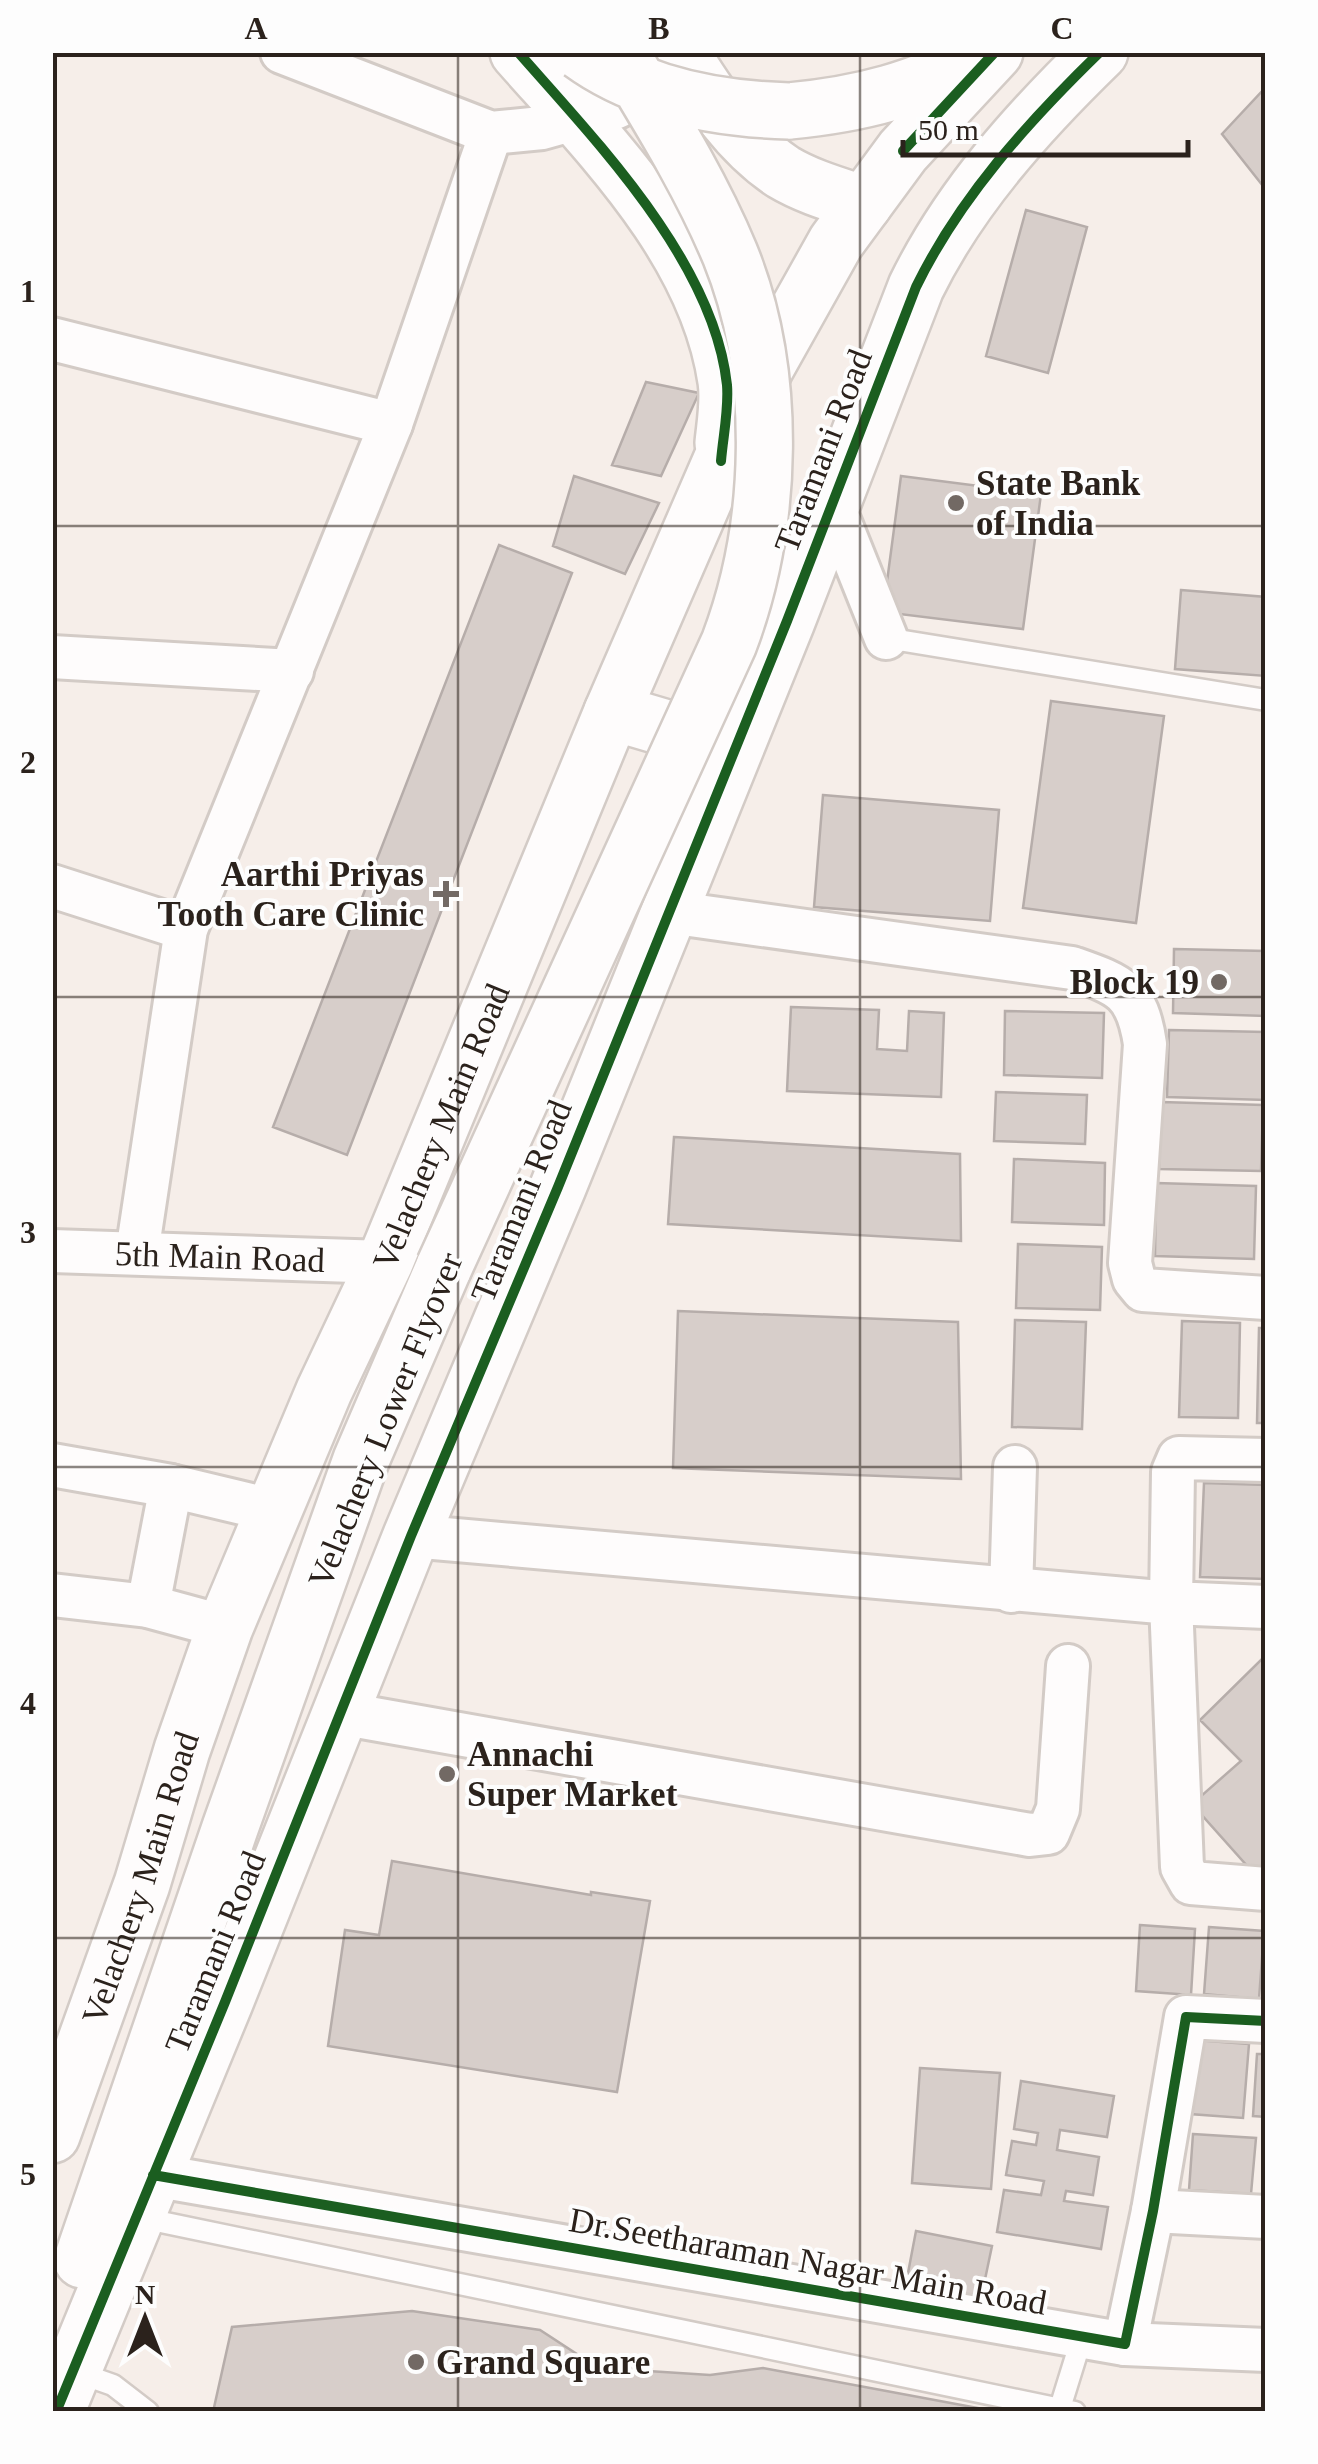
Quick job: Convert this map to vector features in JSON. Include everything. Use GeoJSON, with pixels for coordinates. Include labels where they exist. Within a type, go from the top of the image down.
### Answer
{"type":"FeatureCollection","features":[{"type":"Feature","properties":{"kind":"main road"},"geometry":{"type":"LineString","coordinates":[[518,52],[640,194],[698,292],[717,341],[726,384],[721,461]]}},
{"type":"Feature","properties":{"kind":"main road"},"geometry":{"type":"LineString","coordinates":[[581,52],[617,73],[660,90],[745,110],[789,111],[881,98],[993,52]]}},
{"type":"Feature","properties":{"kind":"main road","name":"Velachery Lower Flyover"},"geometry":{"type":"LineString","coordinates":[[128,2204],[230,1828],[362,1460],[402,1360],[729,643],[752,574],[763,493],[758,363],[750,315],[717,227],[620,52]]}},
{"type":"Feature","properties":{"kind":"main road","name":"Velachery Main Road"},"geometry":{"type":"LineString","coordinates":[[52,2135],[142,1884],[182,1750],[225,1627],[324,1391],[385,1262],[612,712],[721,461],[766,367],[836,242],[903,151],[993,52]]}},
{"type":"Feature","properties":{"kind":"main road","name":"Taramani Road"},"geometry":{"type":"LineString","coordinates":[[61,2380],[128,2204],[340,1713],[669,912],[916,287],[938,241],[1000,159],[1100,52]]}},
{"type":"Feature","properties":{"kind":"main road"},"geometry":{"type":"LineString","coordinates":[[685,59],[706,92],[746,140],[783,172],[864,204]]}},
{"type":"Feature","properties":{"kind":"main road"},"geometry":{"type":"LineString","coordinates":[[612,712],[735,748]]}},
{"type":"Feature","properties":{"kind":"street"},"geometry":{"type":"LineString","coordinates":[[282,52],[491,133],[542,128],[617,107],[685,59]]}},
{"type":"Feature","properties":{"kind":"street"},"geometry":{"type":"LineString","coordinates":[[137,1252],[186,929],[391,424],[491,133]]}},
{"type":"Feature","properties":{"kind":"street"},"geometry":{"type":"LineString","coordinates":[[52,339],[391,424]]}},
{"type":"Feature","properties":{"kind":"street"},"geometry":{"type":"LineString","coordinates":[[832,504],[886,638]]}},
{"type":"Feature","properties":{"kind":"street"},"geometry":{"type":"LineString","coordinates":[[52,657],[292,670]]}},
{"type":"Feature","properties":{"kind":"street"},"geometry":{"type":"LineString","coordinates":[[52,886],[186,929]]}},
{"type":"Feature","properties":{"kind":"street"},"geometry":{"type":"LineString","coordinates":[[669,912],[1072,968],[1106,980],[1130,997],[1140,1012],[1145,1044],[1130,1263],[1134,1279],[1143,1290],[1161,1293],[1266,1298]]}},
{"type":"Feature","properties":{"kind":"street","name":"5th Main Road"},"geometry":{"type":"LineString","coordinates":[[52,1251],[385,1262]]}},
{"type":"Feature","properties":{"kind":"street"},"geometry":{"type":"LineString","coordinates":[[1266,1460],[1179,1458],[1172,1472],[1171,1603],[1182,1867],[1191,1883],[1266,1889]]}},
{"type":"Feature","properties":{"kind":"street"},"geometry":{"type":"LineString","coordinates":[[52,1465],[172,1486],[276,1511]]}},
{"type":"Feature","properties":{"kind":"street"},"geometry":{"type":"LineString","coordinates":[[1011,1591],[1015,1467]]}},
{"type":"Feature","properties":{"kind":"street"},"geometry":{"type":"LineString","coordinates":[[148,1606],[172,1486]]}},
{"type":"Feature","properties":{"kind":"street"},"geometry":{"type":"LineString","coordinates":[[411,1536],[1011,1591],[1266,1606]]}},
{"type":"Feature","properties":{"kind":"street"},"geometry":{"type":"LineString","coordinates":[[52,1595],[148,1606],[225,1627]]}},
{"type":"Feature","properties":{"kind":"street"},"geometry":{"type":"LineString","coordinates":[[340,1713],[1030,1835],[1048,1832],[1058,1808],[1068,1666]]}},
{"type":"Feature","properties":{"kind":"street"},"geometry":{"type":"LineString","coordinates":[[1125,2344],[1153,2211],[1186,2017],[1266,2021]]}},
{"type":"Feature","properties":{"kind":"street","name":"Dr.Seetharaman Nagar Main Road"},"geometry":{"type":"LineString","coordinates":[[128,2204],[1125,2344],[1266,2350]]}},
{"type":"Feature","properties":{"kind":"street"},"geometry":{"type":"LineString","coordinates":[[1153,2211],[1266,2217]]}},
{"type":"Feature","properties":{"kind":"lane"},"geometry":{"type":"LineString","coordinates":[[886,638],[1266,700]]}},
{"type":"Feature","properties":{"kind":"lane"},"geometry":{"type":"LineString","coordinates":[[128,2204],[1068,2410],[1082,2337]]}},
{"type":"Feature","properties":{"kind":"lane"},"geometry":{"type":"LineString","coordinates":[[61,2380],[113,2386],[148,2412]]}},
{"type":"Feature","properties":{"kind":"building"},"geometry":{"type":"Polygon","coordinates":[[[1266,87],[1266,186],[1263,186],[1222,134],[1266,87]]]}},
{"type":"Feature","properties":{"kind":"building"},"geometry":{"type":"Polygon","coordinates":[[[1026,210],[1087,227],[1048,373],[986,356],[1026,210]]]}},
{"type":"Feature","properties":{"kind":"building"},"geometry":{"type":"Polygon","coordinates":[[[646,382],[699,393],[661,476],[612,465],[646,382]]]}},
{"type":"Feature","properties":{"kind":"building"},"geometry":{"type":"Polygon","coordinates":[[[574,476],[659,503],[625,574],[553,546],[574,476]]]}},
{"type":"Feature","properties":{"kind":"building"},"geometry":{"type":"Polygon","coordinates":[[[901,476],[1041,494],[1023,629],[883,612],[901,476]]]}},
{"type":"Feature","properties":{"kind":"building"},"geometry":{"type":"Polygon","coordinates":[[[499,545],[572,573],[347,1155],[273,1127],[499,545]]]}},
{"type":"Feature","properties":{"kind":"building"},"geometry":{"type":"Polygon","coordinates":[[[1181,590],[1266,597],[1266,676],[1175,669],[1181,590]]]}},
{"type":"Feature","properties":{"kind":"building"},"geometry":{"type":"Polygon","coordinates":[[[1051,701],[1164,716],[1136,923],[1023,908],[1051,701]]]}},
{"type":"Feature","properties":{"kind":"building"},"geometry":{"type":"Polygon","coordinates":[[[823,795],[999,810],[990,921],[814,907],[823,795]]]}},
{"type":"Feature","properties":{"kind":"building","name":"Block 19"},"geometry":{"type":"Polygon","coordinates":[[[1174,949],[1266,951],[1266,1016],[1173,1013],[1174,949]]]}},
{"type":"Feature","properties":{"kind":"building"},"geometry":{"type":"Polygon","coordinates":[[[791,1007],[879,1010],[877,1049],[907,1051],[909,1011],[944,1013],[941,1097],[787,1091],[791,1007]]]}},
{"type":"Feature","properties":{"kind":"building"},"geometry":{"type":"Polygon","coordinates":[[[1005,1011],[1104,1013],[1102,1078],[1004,1075],[1005,1011]]]}},
{"type":"Feature","properties":{"kind":"building"},"geometry":{"type":"Polygon","coordinates":[[[1169,1030],[1266,1032],[1266,1100],[1167,1097],[1169,1030]]]}},
{"type":"Feature","properties":{"kind":"building"},"geometry":{"type":"Polygon","coordinates":[[[996,1092],[1087,1095],[1085,1144],[994,1141],[996,1092]]]}},
{"type":"Feature","properties":{"kind":"building"},"geometry":{"type":"Polygon","coordinates":[[[1161,1102],[1263,1105],[1261,1171],[1159,1169],[1161,1102]]]}},
{"type":"Feature","properties":{"kind":"building"},"geometry":{"type":"Polygon","coordinates":[[[674,1137],[960,1154],[961,1241],[668,1224],[674,1137]]]}},
{"type":"Feature","properties":{"kind":"building"},"geometry":{"type":"Polygon","coordinates":[[[1014,1159],[1105,1163],[1104,1225],[1012,1222],[1014,1159]]]}},
{"type":"Feature","properties":{"kind":"building"},"geometry":{"type":"Polygon","coordinates":[[[1156,1183],[1256,1186],[1254,1259],[1155,1256],[1156,1183]]]}},
{"type":"Feature","properties":{"kind":"building"},"geometry":{"type":"Polygon","coordinates":[[[1018,1244],[1102,1247],[1100,1310],[1016,1308],[1018,1244]]]}},
{"type":"Feature","properties":{"kind":"building"},"geometry":{"type":"Polygon","coordinates":[[[678,1311],[958,1322],[961,1479],[673,1468],[678,1311]]]}},
{"type":"Feature","properties":{"kind":"building"},"geometry":{"type":"Polygon","coordinates":[[[1015,1320],[1086,1322],[1082,1429],[1012,1427],[1015,1320]]]}},
{"type":"Feature","properties":{"kind":"building"},"geometry":{"type":"Polygon","coordinates":[[[1182,1321],[1240,1323],[1238,1418],[1179,1417],[1182,1321]]]}},
{"type":"Feature","properties":{"kind":"building"},"geometry":{"type":"Polygon","coordinates":[[[1259,1328],[1266,1328],[1266,1423],[1257,1423],[1259,1328]]]}},
{"type":"Feature","properties":{"kind":"building"},"geometry":{"type":"Polygon","coordinates":[[[1204,1483],[1266,1485],[1266,1579],[1200,1577],[1204,1483]]]}},
{"type":"Feature","properties":{"kind":"building"},"geometry":{"type":"Polygon","coordinates":[[[1266,1655],[1266,1872],[1258,1878],[1192,1804],[1241,1761],[1200,1720],[1266,1655]]]}},
{"type":"Feature","properties":{"kind":"building"},"geometry":{"type":"Polygon","coordinates":[[[392,1861],[591,1895],[650,1901],[617,2092],[328,2046],[345,1930],[379,1935],[392,1861]]]}},
{"type":"Feature","properties":{"kind":"building"},"geometry":{"type":"Polygon","coordinates":[[[1140,1925],[1195,1929],[1191,1995],[1136,1991],[1140,1925]]]}},
{"type":"Feature","properties":{"kind":"building"},"geometry":{"type":"Polygon","coordinates":[[[1209,1927],[1264,1931],[1259,1999],[1204,1994],[1209,1927]]]}},
{"type":"Feature","properties":{"kind":"building"},"geometry":{"type":"Polygon","coordinates":[[[1195,2040],[1249,2044],[1243,2118],[1190,2114],[1195,2040]]]}},
{"type":"Feature","properties":{"kind":"building"},"geometry":{"type":"Polygon","coordinates":[[[1257,2054],[1266,2054],[1266,2117],[1253,2116],[1257,2054]]]}},
{"type":"Feature","properties":{"kind":"building"},"geometry":{"type":"Polygon","coordinates":[[[920,2068],[1000,2073],[991,2189],[912,2183],[920,2068]]]}},
{"type":"Feature","properties":{"kind":"building"},"geometry":{"type":"Polygon","coordinates":[[[1021,2081],[1114,2096],[1107,2137],[1060,2130],[1057,2150],[1099,2157],[1093,2195],[1066,2191],[1064,2201],[1108,2207],[1101,2249],[997,2232],[1004,2190],[1041,2195],[1044,2181],[1006,2175],[1012,2141],[1036,2145],[1038,2133],[1014,2129],[1021,2081]]]}},
{"type":"Feature","properties":{"kind":"building"},"geometry":{"type":"Polygon","coordinates":[[[1193,2134],[1256,2138],[1251,2194],[1189,2190],[1193,2134]]]}},
{"type":"Feature","properties":{"kind":"building"},"geometry":{"type":"Polygon","coordinates":[[[916,2231],[992,2246],[979,2308],[904,2294],[916,2231]]]}},
{"type":"Feature","properties":{"kind":"building","name":"Grand Square"},"geometry":{"type":"Polygon","coordinates":[[[412,2311],[540,2330],[580,2356],[648,2371],[710,2375],[763,2368],[999,2412],[213,2412],[232,2327],[412,2311]]]}},
{"type":"Feature","properties":{"kind":"cycle path"},"geometry":{"type":"LineString","coordinates":[[518,52],[647,206],[700,294],[717,339],[727,385],[721,461]]}},
{"type":"Feature","properties":{"kind":"cycle path"},"geometry":{"type":"LineString","coordinates":[[903,151],[995,52]]}},
{"type":"Feature","properties":{"kind":"cycle path"},"geometry":{"type":"LineString","coordinates":[[56,2412],[411,1536],[558,1187],[787,621],[916,287],[953,222],[998,162],[1100,52]]}},
{"type":"Feature","properties":{"kind":"cycle path"},"geometry":{"type":"LineString","coordinates":[[153,2175],[1125,2344],[1153,2211],[1186,2017],[1266,2021]]}},
{"type":"Feature","properties":{"kind":"place","name":"State Bank of India"},"geometry":{"type":"Point","coordinates":[956,503]}},
{"type":"Feature","properties":{"kind":"place","name":"Aarthi Priyas Tooth Care Clinic"},"geometry":{"type":"Point","coordinates":[446,894]}},
{"type":"Feature","properties":{"kind":"place","name":"Block 19"},"geometry":{"type":"Point","coordinates":[1219,982]}},
{"type":"Feature","properties":{"kind":"place","name":"Annachi Super Market"},"geometry":{"type":"Point","coordinates":[447,1774]}},
{"type":"Feature","properties":{"kind":"place","name":"Grand Square"},"geometry":{"type":"Point","coordinates":[416,2362]}}]}
